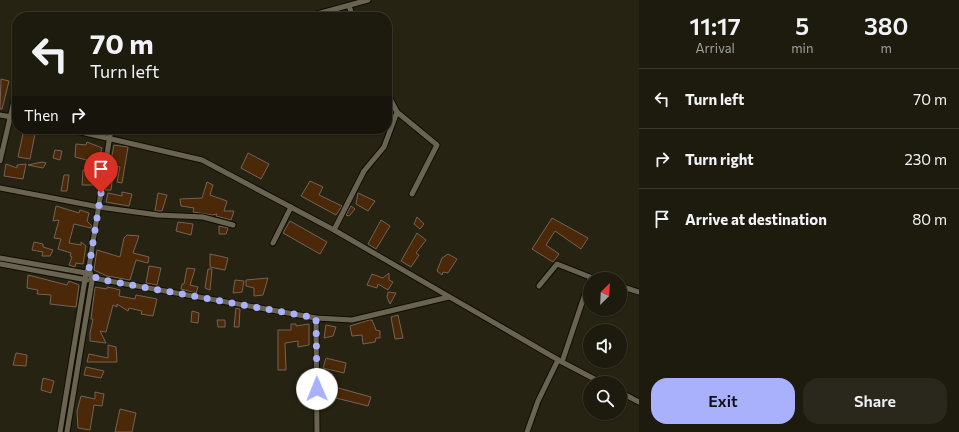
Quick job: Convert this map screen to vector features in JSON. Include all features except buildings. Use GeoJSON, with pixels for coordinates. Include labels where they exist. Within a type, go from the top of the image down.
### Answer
{"type":"FeatureCollection","features":[{"type":"Feature","properties":{"kind":"street"},"geometry":{"type":"LineString","coordinates":[[325,12],[368,0]]}},
{"type":"Feature","properties":{"kind":"street"},"geometry":{"type":"LineString","coordinates":[[348,6],[351,12]]}},
{"type":"Feature","properties":{"kind":"street"},"geometry":{"type":"LineString","coordinates":[[392,102],[397,112],[437,145],[412,194]]}},
{"type":"Feature","properties":{"kind":"street"},"geometry":{"type":"LineString","coordinates":[[0,161],[12,109]]}},
{"type":"Feature","properties":{"kind":"street"},"geometry":{"type":"LineString","coordinates":[[392,125],[397,112]]}},
{"type":"Feature","properties":{"kind":"street"},"geometry":{"type":"LineString","coordinates":[[0,115],[10,117]]}},
{"type":"Feature","properties":{"kind":"street"},"geometry":{"type":"LineString","coordinates":[[91,134],[202,160],[334,230],[560,361],[589,376]]}},
{"type":"Feature","properties":{"kind":"street"},"geometry":{"type":"LineString","coordinates":[[60,432],[86,273],[89,267],[110,134]]}},
{"type":"Feature","properties":{"kind":"street"},"geometry":{"type":"LineString","coordinates":[[334,230],[364,171],[384,147],[389,134]]}},
{"type":"Feature","properties":{"kind":"street"},"geometry":{"type":"LineString","coordinates":[[0,188],[99,207],[158,215],[203,217],[233,225]]}},
{"type":"Feature","properties":{"kind":"street"},"geometry":{"type":"LineString","coordinates":[[272,243],[291,207]]}},
{"type":"Feature","properties":{"kind":"street"},"geometry":{"type":"LineString","coordinates":[[0,258],[86,273],[98,279],[316,318],[352,320],[450,297]]}},
{"type":"Feature","properties":{"kind":"street"},"geometry":{"type":"LineString","coordinates":[[0,264],[85,280],[92,281],[98,279]]}},
{"type":"Feature","properties":{"kind":"street"},"geometry":{"type":"LineString","coordinates":[[539,286],[556,264],[583,276]]}},
{"type":"Feature","properties":{"kind":"street"},"geometry":{"type":"LineString","coordinates":[[67,432],[92,281],[92,275],[89,267]]}},
{"type":"Feature","properties":{"kind":"street"},"geometry":{"type":"LineString","coordinates":[[627,288],[639,292]]}},
{"type":"Feature","properties":{"kind":"street"},"geometry":{"type":"LineString","coordinates":[[527,432],[538,401],[560,361],[583,300]]}},
{"type":"Feature","properties":{"kind":"street"},"geometry":{"type":"LineString","coordinates":[[316,318],[317,432]]}},
{"type":"Feature","properties":{"kind":"street"},"geometry":{"type":"LineString","coordinates":[[627,396],[639,402]]}},
{"type":"Feature","properties":{"kind":"route"},"geometry":{"type":"LineString","coordinates":[[101,193],[89,267],[92,275],[98,279],[316,318],[317,389]]}}]}
